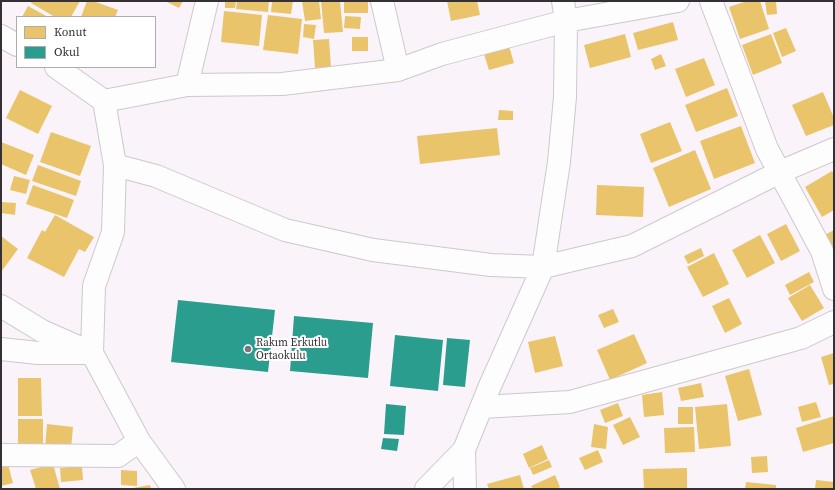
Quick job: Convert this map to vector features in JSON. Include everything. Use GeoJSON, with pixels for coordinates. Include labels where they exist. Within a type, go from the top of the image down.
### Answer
{"type":"FeatureCollection","features":[{"type":"Feature","properties":{"kind":"street"},"geometry":{"type":"LineString","coordinates":[[188,85],[207,1]]}},
{"type":"Feature","properties":{"kind":"street"},"geometry":{"type":"LineString","coordinates":[[382,1],[398,70]]}},
{"type":"Feature","properties":{"kind":"street"},"geometry":{"type":"LineString","coordinates":[[104,101],[188,85],[282,84],[398,70],[564,11],[678,1]]}},
{"type":"Feature","properties":{"kind":"street"},"geometry":{"type":"LineString","coordinates":[[711,1],[767,149],[822,251],[834,289]]}},
{"type":"Feature","properties":{"kind":"street"},"geometry":{"type":"LineString","coordinates":[[426,489],[464,450],[544,266],[559,162],[565,97],[564,11]]}},
{"type":"Feature","properties":{"kind":"street"},"geometry":{"type":"LineString","coordinates":[[1,36],[16,44]]}},
{"type":"Feature","properties":{"kind":"street"},"geometry":{"type":"LineString","coordinates":[[57,68],[104,101],[115,165],[113,232],[94,286],[92,353],[139,441],[174,489]]}},
{"type":"Feature","properties":{"kind":"street"},"geometry":{"type":"LineString","coordinates":[[115,165],[156,176],[286,230],[374,250],[492,265],[544,266],[632,246],[780,172],[834,149]]}},
{"type":"Feature","properties":{"kind":"street"},"geometry":{"type":"LineString","coordinates":[[1,306],[42,331],[92,353]]}},
{"type":"Feature","properties":{"kind":"street"},"geometry":{"type":"LineString","coordinates":[[482,407],[570,402],[802,338],[834,322]]}},
{"type":"Feature","properties":{"kind":"street"},"geometry":{"type":"LineString","coordinates":[[1,349],[38,353],[92,353]]}},
{"type":"Feature","properties":{"kind":"street"},"geometry":{"type":"LineString","coordinates":[[1,455],[118,456],[139,441]]}},
{"type":"Feature","properties":{"kind":"street"},"geometry":{"type":"LineString","coordinates":[[464,450],[465,489]]}},
{"type":"Feature","properties":{"kind":"building: Konut"},"geometry":{"type":"Polygon","coordinates":[[[32,1],[80,1],[72,16],[53,16],[31,3],[32,1]]]}},
{"type":"Feature","properties":{"kind":"building: Konut"},"geometry":{"type":"Polygon","coordinates":[[[87,1],[93,1],[118,10],[115,16],[81,16],[87,1]]]}},
{"type":"Feature","properties":{"kind":"building: Konut"},"geometry":{"type":"Polygon","coordinates":[[[165,1],[183,1],[179,8],[165,1]]]}},
{"type":"Feature","properties":{"kind":"building: Konut"},"geometry":{"type":"Polygon","coordinates":[[[225,1],[236,1],[235,8],[225,8],[225,1]]]}},
{"type":"Feature","properties":{"kind":"building: Konut"},"geometry":{"type":"Polygon","coordinates":[[[237,1],[269,1],[268,12],[236,9],[237,1]]]}},
{"type":"Feature","properties":{"kind":"building: Konut"},"geometry":{"type":"Polygon","coordinates":[[[272,1],[293,1],[291,14],[271,12],[272,1]]]}},
{"type":"Feature","properties":{"kind":"building: Konut"},"geometry":{"type":"Polygon","coordinates":[[[302,1],[319,1],[321,19],[305,21],[302,1]]]}},
{"type":"Feature","properties":{"kind":"building: Konut"},"geometry":{"type":"Polygon","coordinates":[[[321,1],[340,1],[343,32],[324,33],[321,1]]]}},
{"type":"Feature","properties":{"kind":"building: Konut"},"geometry":{"type":"Polygon","coordinates":[[[344,1],[368,1],[368,13],[344,13],[344,1]]]}},
{"type":"Feature","properties":{"kind":"building: Konut"},"geometry":{"type":"Polygon","coordinates":[[[447,1],[477,1],[480,15],[451,21],[447,1]]]}},
{"type":"Feature","properties":{"kind":"building: Konut"},"geometry":{"type":"Polygon","coordinates":[[[747,1],[760,1],[769,29],[740,39],[729,7],[747,1]]]}},
{"type":"Feature","properties":{"kind":"building: Konut"},"geometry":{"type":"Polygon","coordinates":[[[765,1],[776,1],[777,14],[767,15],[765,1]]]}},
{"type":"Feature","properties":{"kind":"building: Konut"},"geometry":{"type":"Polygon","coordinates":[[[28,6],[46,16],[23,16],[28,6]]]}},
{"type":"Feature","properties":{"kind":"building: Konut"},"geometry":{"type":"Polygon","coordinates":[[[224,11],[262,15],[259,46],[221,42],[224,11]]]}},
{"type":"Feature","properties":{"kind":"building: Konut"},"geometry":{"type":"Polygon","coordinates":[[[268,15],[302,19],[298,54],[263,50],[268,15]]]}},
{"type":"Feature","properties":{"kind":"building: Konut"},"geometry":{"type":"Polygon","coordinates":[[[345,16],[361,17],[360,29],[344,28],[345,16]]]}},
{"type":"Feature","properties":{"kind":"building: Konut"},"geometry":{"type":"Polygon","coordinates":[[[673,22],[678,40],[638,50],[633,33],[673,22]]]}},
{"type":"Feature","properties":{"kind":"building: Konut"},"geometry":{"type":"Polygon","coordinates":[[[304,24],[316,25],[314,39],[303,37],[304,24]]]}},
{"type":"Feature","properties":{"kind":"building: Konut"},"geometry":{"type":"Polygon","coordinates":[[[786,28],[796,51],[782,57],[773,33],[786,28]]]}},
{"type":"Feature","properties":{"kind":"building: Konut"},"geometry":{"type":"Polygon","coordinates":[[[625,34],[631,57],[590,68],[584,45],[625,34]]]}},
{"type":"Feature","properties":{"kind":"building: Konut"},"geometry":{"type":"Polygon","coordinates":[[[771,34],[782,63],[753,75],[742,45],[771,34]]]}},
{"type":"Feature","properties":{"kind":"building: Konut"},"geometry":{"type":"Polygon","coordinates":[[[352,37],[368,37],[368,51],[352,51],[352,37]]]}},
{"type":"Feature","properties":{"kind":"building: Konut"},"geometry":{"type":"Polygon","coordinates":[[[329,39],[331,67],[315,68],[313,40],[329,39]]]}},
{"type":"Feature","properties":{"kind":"building: Konut"},"geometry":{"type":"Polygon","coordinates":[[[509,46],[514,63],[489,70],[484,54],[509,46]]]}},
{"type":"Feature","properties":{"kind":"building: Konut"},"geometry":{"type":"Polygon","coordinates":[[[661,54],[666,66],[655,70],[651,59],[661,54]]]}},
{"type":"Feature","properties":{"kind":"building: Konut"},"geometry":{"type":"Polygon","coordinates":[[[704,58],[715,85],[686,97],[675,69],[704,58]]]}},
{"type":"Feature","properties":{"kind":"building: Konut"},"geometry":{"type":"Polygon","coordinates":[[[727,88],[738,116],[696,132],[685,105],[727,88]]]}},
{"type":"Feature","properties":{"kind":"building: Konut"},"geometry":{"type":"Polygon","coordinates":[[[20,90],[52,106],[38,134],[6,118],[20,90]]]}},
{"type":"Feature","properties":{"kind":"building: Konut"},"geometry":{"type":"Polygon","coordinates":[[[823,92],[834,118],[834,125],[806,136],[792,105],[823,92]]]}},
{"type":"Feature","properties":{"kind":"building: Konut"},"geometry":{"type":"Polygon","coordinates":[[[499,110],[513,111],[513,120],[498,120],[499,110]]]}},
{"type":"Feature","properties":{"kind":"building: Konut"},"geometry":{"type":"Polygon","coordinates":[[[670,122],[682,151],[651,163],[640,134],[670,122]]]}},
{"type":"Feature","properties":{"kind":"building: Konut"},"geometry":{"type":"Polygon","coordinates":[[[741,126],[755,163],[714,179],[700,141],[741,126]]]}},
{"type":"Feature","properties":{"kind":"building: Konut"},"geometry":{"type":"Polygon","coordinates":[[[497,128],[500,155],[420,164],[417,136],[497,128]]]}},
{"type":"Feature","properties":{"kind":"building: Konut"},"geometry":{"type":"Polygon","coordinates":[[[51,132],[91,146],[80,176],[40,162],[51,132]]]}},
{"type":"Feature","properties":{"kind":"building: Konut"},"geometry":{"type":"Polygon","coordinates":[[[1,142],[34,155],[26,175],[1,164],[1,142]]]}},
{"type":"Feature","properties":{"kind":"building: Konut"},"geometry":{"type":"Polygon","coordinates":[[[695,150],[711,189],[669,207],[653,168],[695,150]]]}},
{"type":"Feature","properties":{"kind":"building: Konut"},"geometry":{"type":"Polygon","coordinates":[[[38,165],[81,181],[76,196],[32,181],[38,165]]]}},
{"type":"Feature","properties":{"kind":"building: Konut"},"geometry":{"type":"Polygon","coordinates":[[[832,171],[834,174],[834,210],[822,217],[805,187],[832,171]]]}},
{"type":"Feature","properties":{"kind":"building: Konut"},"geometry":{"type":"Polygon","coordinates":[[[14,176],[30,180],[26,194],[10,190],[14,176]]]}},
{"type":"Feature","properties":{"kind":"building: Konut"},"geometry":{"type":"Polygon","coordinates":[[[33,185],[74,200],[67,218],[26,204],[33,185]]]}},
{"type":"Feature","properties":{"kind":"building: Konut"},"geometry":{"type":"Polygon","coordinates":[[[597,185],[644,187],[643,217],[596,215],[597,185]]]}},
{"type":"Feature","properties":{"kind":"building: Konut"},"geometry":{"type":"Polygon","coordinates":[[[1,202],[16,203],[15,215],[1,213],[1,202]]]}},
{"type":"Feature","properties":{"kind":"building: Konut"},"geometry":{"type":"Polygon","coordinates":[[[55,215],[94,237],[85,252],[79,249],[64,277],[27,258],[42,230],[45,232],[55,215]]]}},
{"type":"Feature","properties":{"kind":"building: Konut"},"geometry":{"type":"Polygon","coordinates":[[[786,224],[800,251],[781,261],[767,234],[786,224]]]}},
{"type":"Feature","properties":{"kind":"building: Konut"},"geometry":{"type":"Polygon","coordinates":[[[834,230],[834,256],[823,236],[834,230]]]}},
{"type":"Feature","properties":{"kind":"building: Konut"},"geometry":{"type":"Polygon","coordinates":[[[760,235],[775,263],[747,278],[732,250],[760,235]]]}},
{"type":"Feature","properties":{"kind":"building: Konut"},"geometry":{"type":"Polygon","coordinates":[[[1,236],[18,249],[1,272],[1,236]]]}},
{"type":"Feature","properties":{"kind":"building: Konut"},"geometry":{"type":"Polygon","coordinates":[[[701,248],[704,256],[688,264],[684,256],[701,248]]]}},
{"type":"Feature","properties":{"kind":"building: Konut"},"geometry":{"type":"Polygon","coordinates":[[[714,253],[729,284],[703,297],[687,267],[714,253]]]}},
{"type":"Feature","properties":{"kind":"building: Konut"},"geometry":{"type":"Polygon","coordinates":[[[809,272],[814,282],[790,295],[785,285],[809,272]]]}},
{"type":"Feature","properties":{"kind":"building: Konut"},"geometry":{"type":"Polygon","coordinates":[[[810,285],[824,308],[802,321],[788,298],[810,285]]]}},
{"type":"Feature","properties":{"kind":"building: Konut"},"geometry":{"type":"Polygon","coordinates":[[[729,298],[742,324],[725,333],[712,306],[729,298]]]}},
{"type":"Feature","properties":{"kind":"building: Konut"},"geometry":{"type":"Polygon","coordinates":[[[613,309],[619,322],[604,328],[598,315],[613,309]]]}},
{"type":"Feature","properties":{"kind":"building: Konut"},"geometry":{"type":"Polygon","coordinates":[[[634,334],[647,363],[610,380],[597,350],[634,334]]]}},
{"type":"Feature","properties":{"kind":"building: Konut"},"geometry":{"type":"Polygon","coordinates":[[[555,336],[563,366],[535,373],[528,342],[555,336]]]}},
{"type":"Feature","properties":{"kind":"building: Konut"},"geometry":{"type":"Polygon","coordinates":[[[834,353],[834,384],[829,385],[821,357],[834,353]]]}},
{"type":"Feature","properties":{"kind":"building: Konut"},"geometry":{"type":"Polygon","coordinates":[[[749,369],[762,415],[738,421],[725,376],[749,369]]]}},
{"type":"Feature","properties":{"kind":"building: Konut"},"geometry":{"type":"Polygon","coordinates":[[[18,378],[41,378],[42,416],[18,416],[18,378]]]}},
{"type":"Feature","properties":{"kind":"building: Konut"},"geometry":{"type":"Polygon","coordinates":[[[701,383],[704,397],[681,401],[678,388],[701,383]]]}},
{"type":"Feature","properties":{"kind":"building: Konut"},"geometry":{"type":"Polygon","coordinates":[[[662,392],[664,415],[644,417],[642,395],[662,392]]]}},
{"type":"Feature","properties":{"kind":"building: Konut"},"geometry":{"type":"Polygon","coordinates":[[[816,402],[821,417],[802,422],[798,407],[816,402]]]}},
{"type":"Feature","properties":{"kind":"building: Konut"},"geometry":{"type":"Polygon","coordinates":[[[618,403],[623,416],[605,423],[600,410],[618,403]]]}},
{"type":"Feature","properties":{"kind":"building: Konut"},"geometry":{"type":"Polygon","coordinates":[[[727,404],[731,446],[699,449],[695,407],[727,404]]]}},
{"type":"Feature","properties":{"kind":"building: Konut"},"geometry":{"type":"Polygon","coordinates":[[[678,407],[693,407],[693,424],[678,424],[678,407]]]}},
{"type":"Feature","properties":{"kind":"building: Konut"},"geometry":{"type":"Polygon","coordinates":[[[834,416],[834,443],[803,452],[796,428],[834,416]]]}},
{"type":"Feature","properties":{"kind":"building: Konut"},"geometry":{"type":"Polygon","coordinates":[[[630,417],[640,437],[623,445],[613,425],[630,417]]]}},
{"type":"Feature","properties":{"kind":"building: Konut"},"geometry":{"type":"Polygon","coordinates":[[[18,419],[43,419],[43,445],[18,445],[18,419]]]}},
{"type":"Feature","properties":{"kind":"building: Konut"},"geometry":{"type":"Polygon","coordinates":[[[47,424],[73,427],[71,449],[45,447],[47,424]]]}},
{"type":"Feature","properties":{"kind":"building: Konut"},"geometry":{"type":"Polygon","coordinates":[[[594,424],[608,427],[606,449],[591,447],[594,424]]]}},
{"type":"Feature","properties":{"kind":"building: Konut"},"geometry":{"type":"Polygon","coordinates":[[[694,427],[695,452],[665,453],[664,428],[694,427]]]}},
{"type":"Feature","properties":{"kind":"building: Konut"},"geometry":{"type":"Polygon","coordinates":[[[542,445],[548,459],[529,468],[523,454],[542,445]]]}},
{"type":"Feature","properties":{"kind":"building: Konut"},"geometry":{"type":"Polygon","coordinates":[[[598,450],[603,462],[585,470],[579,458],[598,450]]]}},
{"type":"Feature","properties":{"kind":"building: Konut"},"geometry":{"type":"Polygon","coordinates":[[[767,456],[768,472],[752,473],[751,457],[767,456]]]}},
{"type":"Feature","properties":{"kind":"building: Konut"},"geometry":{"type":"Polygon","coordinates":[[[549,460],[552,467],[533,475],[530,468],[549,460]]]}},
{"type":"Feature","properties":{"kind":"building: Konut"},"geometry":{"type":"Polygon","coordinates":[[[8,464],[13,483],[1,486],[1,466],[8,464]]]}},
{"type":"Feature","properties":{"kind":"building: Konut"},"geometry":{"type":"Polygon","coordinates":[[[53,464],[60,489],[36,489],[30,470],[53,464]]]}},
{"type":"Feature","properties":{"kind":"building: Konut"},"geometry":{"type":"Polygon","coordinates":[[[82,466],[83,480],[61,482],[60,468],[82,466]]]}},
{"type":"Feature","properties":{"kind":"building: Konut"},"geometry":{"type":"Polygon","coordinates":[[[687,468],[687,489],[644,489],[643,469],[687,468]]]}},
{"type":"Feature","properties":{"kind":"building: Konut"},"geometry":{"type":"Polygon","coordinates":[[[121,470],[137,471],[137,486],[121,485],[121,470]]]}},
{"type":"Feature","properties":{"kind":"building: Konut"},"geometry":{"type":"Polygon","coordinates":[[[520,475],[524,489],[489,489],[487,484],[520,475]]]}},
{"type":"Feature","properties":{"kind":"building: Konut"},"geometry":{"type":"Polygon","coordinates":[[[555,475],[560,487],[557,489],[533,489],[531,486],[555,475]]]}},
{"type":"Feature","properties":{"kind":"building: Konut"},"geometry":{"type":"Polygon","coordinates":[[[816,480],[834,482],[834,489],[815,489],[816,480]]]}},
{"type":"Feature","properties":{"kind":"building: Konut"},"geometry":{"type":"Polygon","coordinates":[[[746,482],[776,485],[776,489],[745,489],[746,482]]]}},
{"type":"Feature","properties":{"kind":"building: Konut"},"geometry":{"type":"Polygon","coordinates":[[[150,485],[151,489],[133,489],[133,488],[150,485]]]}},
{"type":"Feature","properties":{"kind":"building: Okul","name":"Rakım Erkutlu Ortaokulu"},"geometry":{"type":"Polygon","coordinates":[[[178,300],[275,310],[268,372],[171,362],[178,300]]]}},
{"type":"Feature","properties":{"kind":"building: Okul"},"geometry":{"type":"Polygon","coordinates":[[[294,316],[373,323],[368,378],[290,371],[294,316]]]}},
{"type":"Feature","properties":{"kind":"building: Okul"},"geometry":{"type":"Polygon","coordinates":[[[395,335],[443,340],[438,391],[390,386],[395,335]]]}},
{"type":"Feature","properties":{"kind":"building: Okul"},"geometry":{"type":"Polygon","coordinates":[[[447,338],[470,340],[465,387],[443,385],[447,338]]]}},
{"type":"Feature","properties":{"kind":"building: Okul"},"geometry":{"type":"Polygon","coordinates":[[[386,404],[406,406],[404,435],[384,434],[386,404]]]}},
{"type":"Feature","properties":{"kind":"building: Okul"},"geometry":{"type":"Polygon","coordinates":[[[383,438],[399,439],[397,451],[381,449],[383,438]]]}},
{"type":"Feature","properties":{"kind":"place","name":"Rakım Erkutlu Ortaokulu"},"geometry":{"type":"Point","coordinates":[248,349]}}]}
